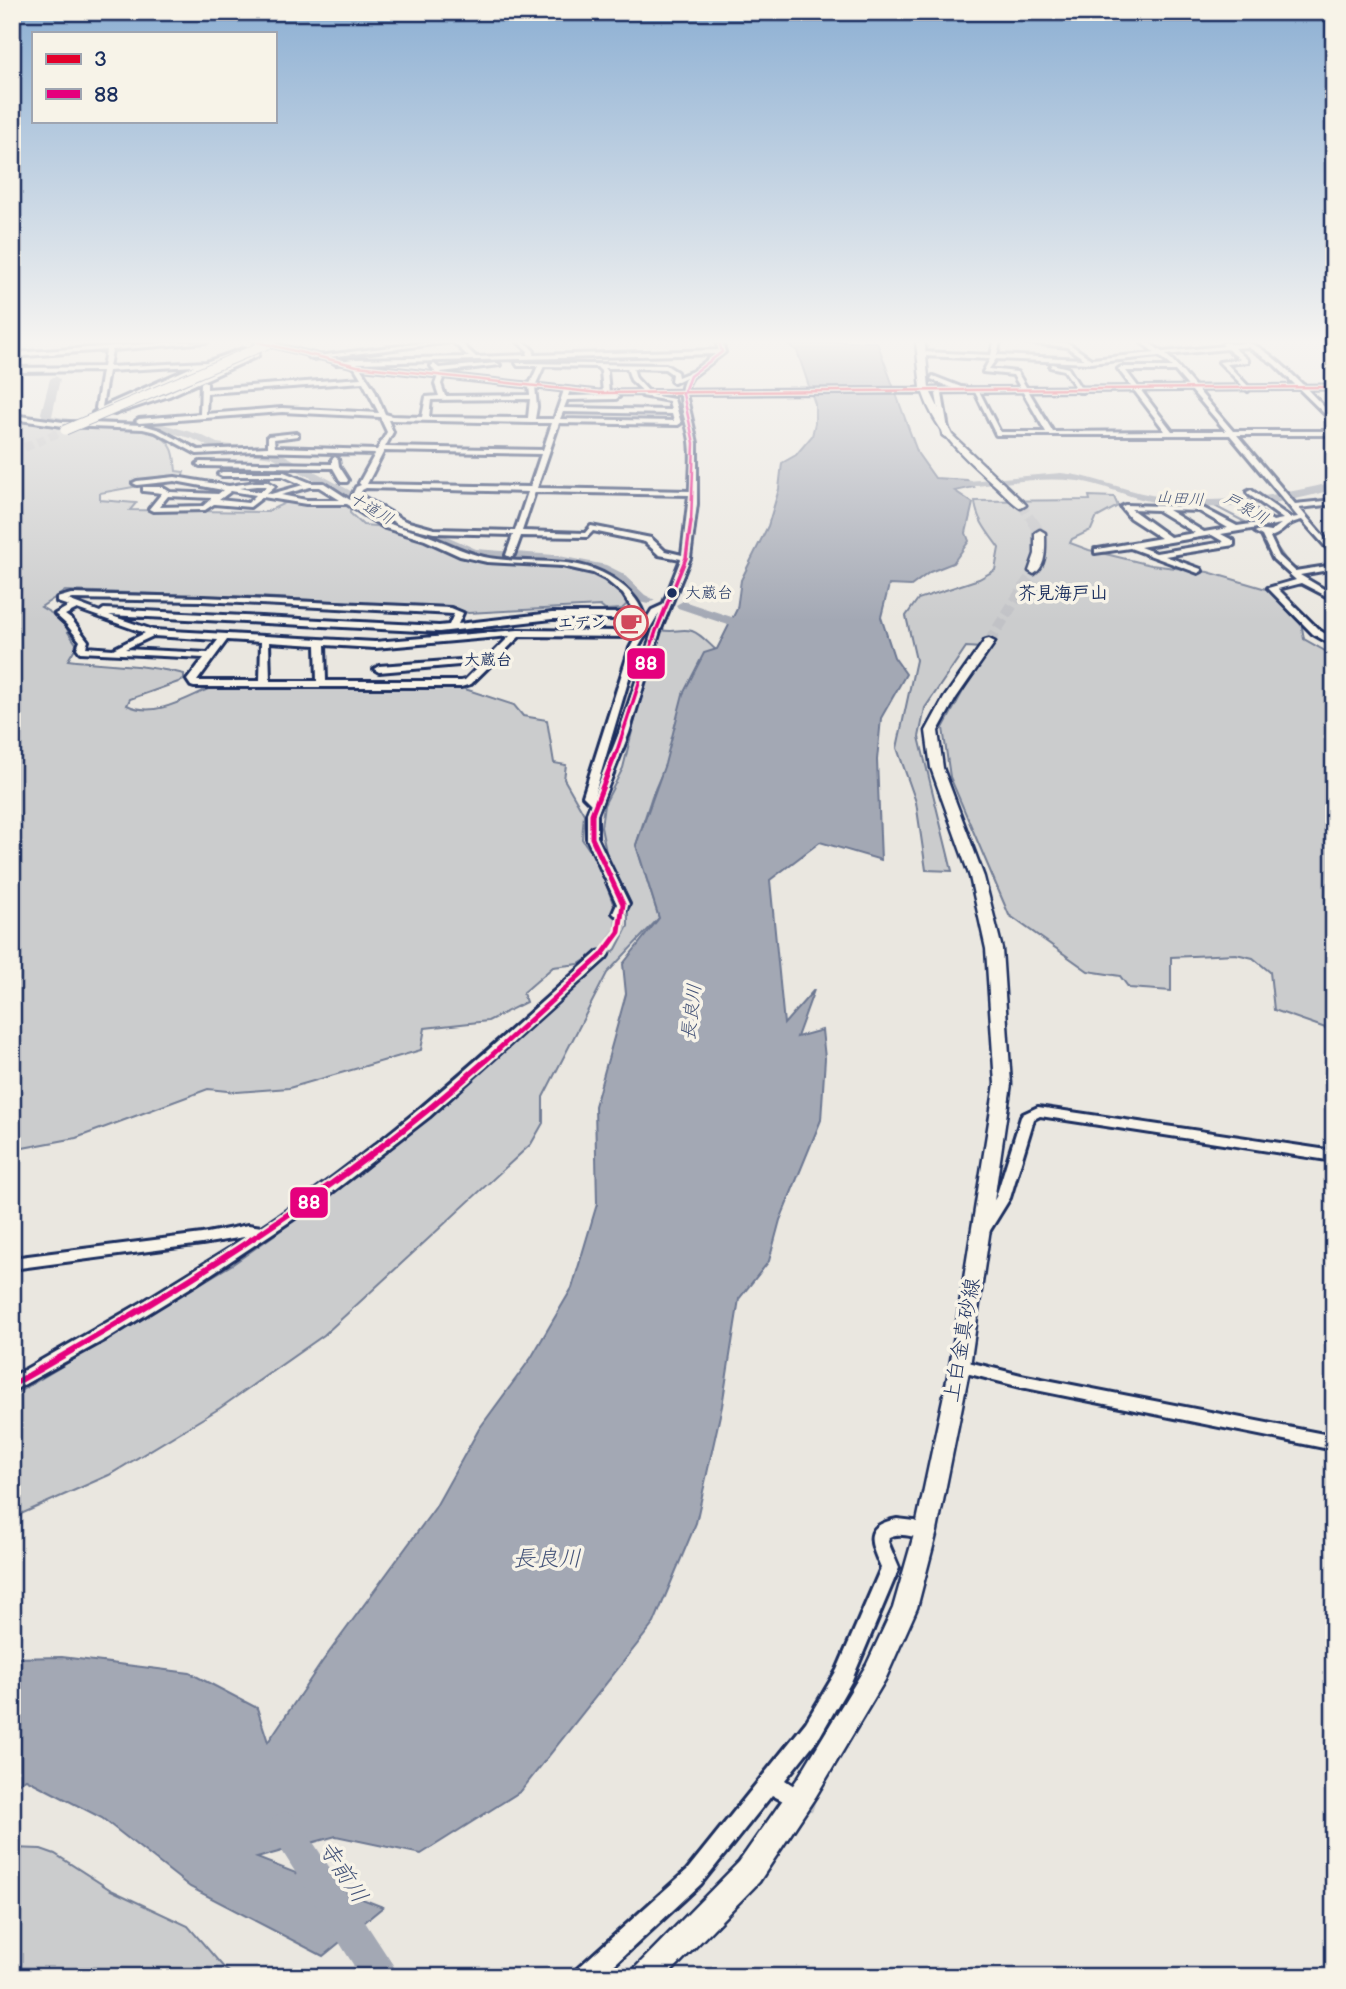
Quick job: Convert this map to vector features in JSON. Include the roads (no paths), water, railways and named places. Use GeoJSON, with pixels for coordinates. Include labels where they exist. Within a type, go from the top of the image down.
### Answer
{"type":"FeatureCollection","features":[{"type":"Feature","properties":{"kind":"main road"},"geometry":{"type":"LineString","coordinates":[[946,436],[965,457],[1021,505]]}},
{"type":"Feature","properties":{"kind":"main road"},"geometry":{"type":"LineString","coordinates":[[1034,571],[1040,554],[1040,533]]}},
{"type":"Feature","properties":{"kind":"main road","name":"上白金真砂線"},"geometry":{"type":"LineString","coordinates":[[646,1977],[749,1872],[807,1787],[876,1672],[905,1608],[926,1531],[960,1366],[1003,1084],[994,949],[977,877],[937,768],[932,731],[950,698],[989,642]]}},
{"type":"Feature","properties":{"kind":"street"},"geometry":{"type":"LineString","coordinates":[[165,435],[197,452],[255,449],[546,452]]}},
{"type":"Feature","properties":{"kind":"street"},"geometry":{"type":"LineString","coordinates":[[272,450],[270,437],[296,435]]}},
{"type":"Feature","properties":{"kind":"street"},"geometry":{"type":"LineString","coordinates":[[365,486],[363,483],[389,435]]}},
{"type":"Feature","properties":{"kind":"street"},"geometry":{"type":"LineString","coordinates":[[510,555],[552,435]]}},
{"type":"Feature","properties":{"kind":"street"},"geometry":{"type":"LineString","coordinates":[[619,913],[623,904],[592,838],[592,814],[625,733],[656,631],[685,558],[692,525],[692,435]]}},
{"type":"Feature","properties":{"kind":"street"},"geometry":{"type":"LineString","coordinates":[[1233,435],[1334,554]]}},
{"type":"Feature","properties":{"kind":"street"},"geometry":{"type":"LineString","coordinates":[[299,465],[309,450]]}},
{"type":"Feature","properties":{"kind":"street"},"geometry":{"type":"LineString","coordinates":[[212,485],[244,451]]}},
{"type":"Feature","properties":{"kind":"street"},"geometry":{"type":"LineString","coordinates":[[343,451],[335,456],[335,466],[344,480]]}},
{"type":"Feature","properties":{"kind":"street"},"geometry":{"type":"LineString","coordinates":[[197,452],[200,464]]}},
{"type":"Feature","properties":{"kind":"street"},"geometry":{"type":"LineString","coordinates":[[200,464],[335,466]]}},
{"type":"Feature","properties":{"kind":"street"},"geometry":{"type":"LineString","coordinates":[[187,481],[200,464]]}},
{"type":"Feature","properties":{"kind":"street"},"geometry":{"type":"LineString","coordinates":[[222,474],[284,474],[310,485]]}},
{"type":"Feature","properties":{"kind":"street"},"geometry":{"type":"LineString","coordinates":[[97,613],[188,615],[421,628],[552,616],[640,616],[626,592],[608,577],[562,565],[472,557],[428,538],[388,526],[355,499],[306,502],[187,481],[169,479],[137,483],[138,489],[162,489],[165,495]]}},
{"type":"Feature","properties":{"kind":"street"},"geometry":{"type":"LineString","coordinates":[[165,495],[153,509],[205,508],[228,488],[237,484],[271,486],[250,505],[212,502]]}},
{"type":"Feature","properties":{"kind":"street"},"geometry":{"type":"LineString","coordinates":[[274,495],[310,485],[321,485],[418,528],[441,532],[587,535],[591,528],[601,529],[648,540],[663,553],[685,558]]}},
{"type":"Feature","properties":{"kind":"street"},"geometry":{"type":"LineString","coordinates":[[355,499],[359,489],[365,486],[692,493]]}},
{"type":"Feature","properties":{"kind":"street"},"geometry":{"type":"LineString","coordinates":[[1252,494],[1289,520]]}},
{"type":"Feature","properties":{"kind":"street"},"geometry":{"type":"LineString","coordinates":[[165,495],[219,496]]}},
{"type":"Feature","properties":{"kind":"street"},"geometry":{"type":"LineString","coordinates":[[1291,504],[1334,502]]}},
{"type":"Feature","properties":{"kind":"street"},"geometry":{"type":"LineString","coordinates":[[1169,540],[1133,516],[1125,507],[1201,509],[1236,529]]}},
{"type":"Feature","properties":{"kind":"street"},"geometry":{"type":"LineString","coordinates":[[1248,508],[1272,523]]}},
{"type":"Feature","properties":{"kind":"street"},"geometry":{"type":"LineString","coordinates":[[1159,509],[1202,534]]}},
{"type":"Feature","properties":{"kind":"street"},"geometry":{"type":"LineString","coordinates":[[1098,551],[1303,518]]}},
{"type":"Feature","properties":{"kind":"street"},"geometry":{"type":"LineString","coordinates":[[1269,535],[1289,520]]}},
{"type":"Feature","properties":{"kind":"street"},"geometry":{"type":"LineString","coordinates":[[1253,526],[1269,535]]}},
{"type":"Feature","properties":{"kind":"street"},"geometry":{"type":"LineString","coordinates":[[1156,555],[1231,543],[1213,533]]}},
{"type":"Feature","properties":{"kind":"street"},"geometry":{"type":"LineString","coordinates":[[1269,535],[1269,549],[1300,581],[1334,598]]}},
{"type":"Feature","properties":{"kind":"street"},"geometry":{"type":"LineString","coordinates":[[1321,539],[1334,540]]}},
{"type":"Feature","properties":{"kind":"street"},"geometry":{"type":"LineString","coordinates":[[1131,546],[1198,571]]}},
{"type":"Feature","properties":{"kind":"street"},"geometry":{"type":"LineString","coordinates":[[1293,574],[1334,568]]}},
{"type":"Feature","properties":{"kind":"street"},"geometry":{"type":"LineString","coordinates":[[1300,581],[1272,588],[1290,601],[1314,631],[1334,643]]}},
{"type":"Feature","properties":{"kind":"street"},"geometry":{"type":"LineString","coordinates":[[453,627],[459,614],[451,611],[202,598],[71,596],[60,600],[152,632],[193,636],[375,645],[514,634],[641,634]]}},
{"type":"Feature","properties":{"kind":"street"},"geometry":{"type":"LineString","coordinates":[[188,615],[202,598]]}},
{"type":"Feature","properties":{"kind":"street"},"geometry":{"type":"LineString","coordinates":[[596,804],[588,796],[641,634],[655,612],[667,602]]}},
{"type":"Feature","properties":{"kind":"street"},"geometry":{"type":"LineString","coordinates":[[77,606],[58,614],[69,622],[84,641],[81,648],[211,656]]}},
{"type":"Feature","properties":{"kind":"street"},"geometry":{"type":"LineString","coordinates":[[621,634],[622,616]]}},
{"type":"Feature","properties":{"kind":"street"},"geometry":{"type":"LineString","coordinates":[[193,636],[207,617]]}},
{"type":"Feature","properties":{"kind":"street"},"geometry":{"type":"LineString","coordinates":[[301,641],[316,622]]}},
{"type":"Feature","properties":{"kind":"street"},"geometry":{"type":"LineString","coordinates":[[506,622],[514,634]]}},
{"type":"Feature","properties":{"kind":"street"},"geometry":{"type":"LineString","coordinates":[[421,628],[424,641]]}},
{"type":"Feature","properties":{"kind":"street"},"geometry":{"type":"LineString","coordinates":[[115,651],[152,632]]}},
{"type":"Feature","properties":{"kind":"street"},"geometry":{"type":"LineString","coordinates":[[225,637],[192,680],[194,684],[461,684],[468,682],[514,634]]}},
{"type":"Feature","properties":{"kind":"street"},"geometry":{"type":"LineString","coordinates":[[265,639],[265,684]]}},
{"type":"Feature","properties":{"kind":"street"},"geometry":{"type":"LineString","coordinates":[[320,642],[322,684]]}},
{"type":"Feature","properties":{"kind":"street"},"geometry":{"type":"LineString","coordinates":[[375,645],[379,685]]}},
{"type":"Feature","properties":{"kind":"street"},"geometry":{"type":"LineString","coordinates":[[379,669],[491,660]]}},
{"type":"Feature","properties":{"kind":"street"},"geometry":{"type":"LineString","coordinates":[[12,1385],[204,1273],[364,1163],[436,1106],[602,954]]}},
{"type":"Feature","properties":{"kind":"street"},"geometry":{"type":"LineString","coordinates":[[980,1234],[1003,1198],[1028,1117],[1038,1111],[1334,1156]]}},
{"type":"Feature","properties":{"kind":"street"},"geometry":{"type":"LineString","coordinates":[[12,1264],[202,1239],[248,1230],[265,1233]]}},
{"type":"Feature","properties":{"kind":"street"},"geometry":{"type":"LineString","coordinates":[[960,1366],[1021,1381],[1334,1443]]}},
{"type":"Feature","properties":{"kind":"street"},"geometry":{"type":"LineString","coordinates":[[585,1977],[694,1877],[779,1788],[844,1676],[869,1623],[890,1568],[879,1542],[881,1533],[888,1527],[898,1525],[926,1531]]}},
{"type":"Feature","properties":{"kind":"water","name":"長良川"},"geometry":{"type":"Polygon","coordinates":[[[911,435],[918,454],[935,478],[967,480],[974,487],[955,491],[973,503],[966,533],[969,541],[953,563],[930,572],[911,586],[889,585],[881,617],[894,657],[906,674],[881,718],[877,760],[881,860],[820,842],[770,880],[784,1024],[814,990],[797,1037],[822,1030],[825,1058],[821,1120],[780,1220],[769,1261],[739,1299],[722,1406],[696,1523],[654,1623],[521,1791],[421,1854],[336,1836],[257,1858],[383,1907],[323,1956],[190,1887],[102,1818],[26,1779],[12,1787],[12,1658],[62,1657],[190,1673],[257,1708],[268,1742],[322,1662],[435,1508],[479,1429],[531,1358],[572,1288],[597,1204],[595,1106],[626,994],[623,964],[659,918],[636,845],[665,764],[683,694],[704,653],[717,649],[737,609],[741,580],[768,526],[779,489],[782,463],[796,455],[812,436],[911,435]]]}},
{"type":"Feature","properties":{"kind":"waterway","name":"十道川"},"geometry":{"type":"LineString","coordinates":[[190,435],[214,446],[275,454],[367,504],[398,525],[436,536],[474,553],[554,559],[602,568],[618,576],[640,598],[648,600]]}},
{"type":"Feature","properties":{"kind":"waterway","name":"山田川"},"geometry":{"type":"LineString","coordinates":[[945,486],[1028,477],[1061,477],[1088,480],[1155,499],[1220,503],[1270,499],[1334,485]]}},
{"type":"Feature","properties":{"kind":"waterway","name":"戸泉川"},"geometry":{"type":"LineString","coordinates":[[1207,502],[1245,522]]}},
{"type":"Feature","properties":{"kind":"waterway","name":"戸泉川"},"geometry":{"type":"LineString","coordinates":[[1242,521],[1267,534],[1293,570]]}},
{"type":"Feature","properties":{"kind":"waterway","name":"戸泉川"},"geometry":{"type":"LineString","coordinates":[[1323,589],[1334,594]]}},
{"type":"Feature","properties":{"kind":"waterway","name":"十道川"},"geometry":{"type":"LineString","coordinates":[[683,605],[754,629]]}},
{"type":"Feature","properties":{"kind":"waterway","name":"寺前川"},"geometry":{"type":"LineString","coordinates":[[285,1827],[381,1977]]}},
{"type":"Feature","properties":{"kind":"tunnel"},"geometry":{"type":"LineString","coordinates":[[12,453],[53,435]]}},
{"type":"Feature","properties":{"kind":"tunnel"},"geometry":{"type":"LineString","coordinates":[[1021,505],[1033,522]]}},
{"type":"Feature","properties":{"kind":"tunnel"},"geometry":{"type":"LineString","coordinates":[[1032,521],[1040,533]]}},
{"type":"Feature","properties":{"kind":"tunnel"},"geometry":{"type":"LineString","coordinates":[[989,642],[1034,571]]}},
{"type":"Feature","properties":{"kind":"tunnel"},"geometry":{"type":"LineString","coordinates":[[602,955],[621,927],[619,913]]}},
{"type":"Feature","properties":{"kind":"tunnel"},"geometry":{"type":"LineString","coordinates":[[797,1797],[820,1804]]}},
{"type":"Feature","properties":{"kind":"place","name":"大蔵台"},"geometry":{"type":"Point","coordinates":[672,593]}},
{"type":"Feature","properties":{"kind":"place","name":"エデン"},"geometry":{"type":"Point","coordinates":[631,623]}},
{"type":"Feature","properties":{"kind":"district","name":"芥見海戸山"},"geometry":{"type":"Point","coordinates":[1063,593]}},
{"type":"Feature","properties":{"kind":"district","name":"大蔵台"},"geometry":{"type":"Point","coordinates":[488,660]}}]}
